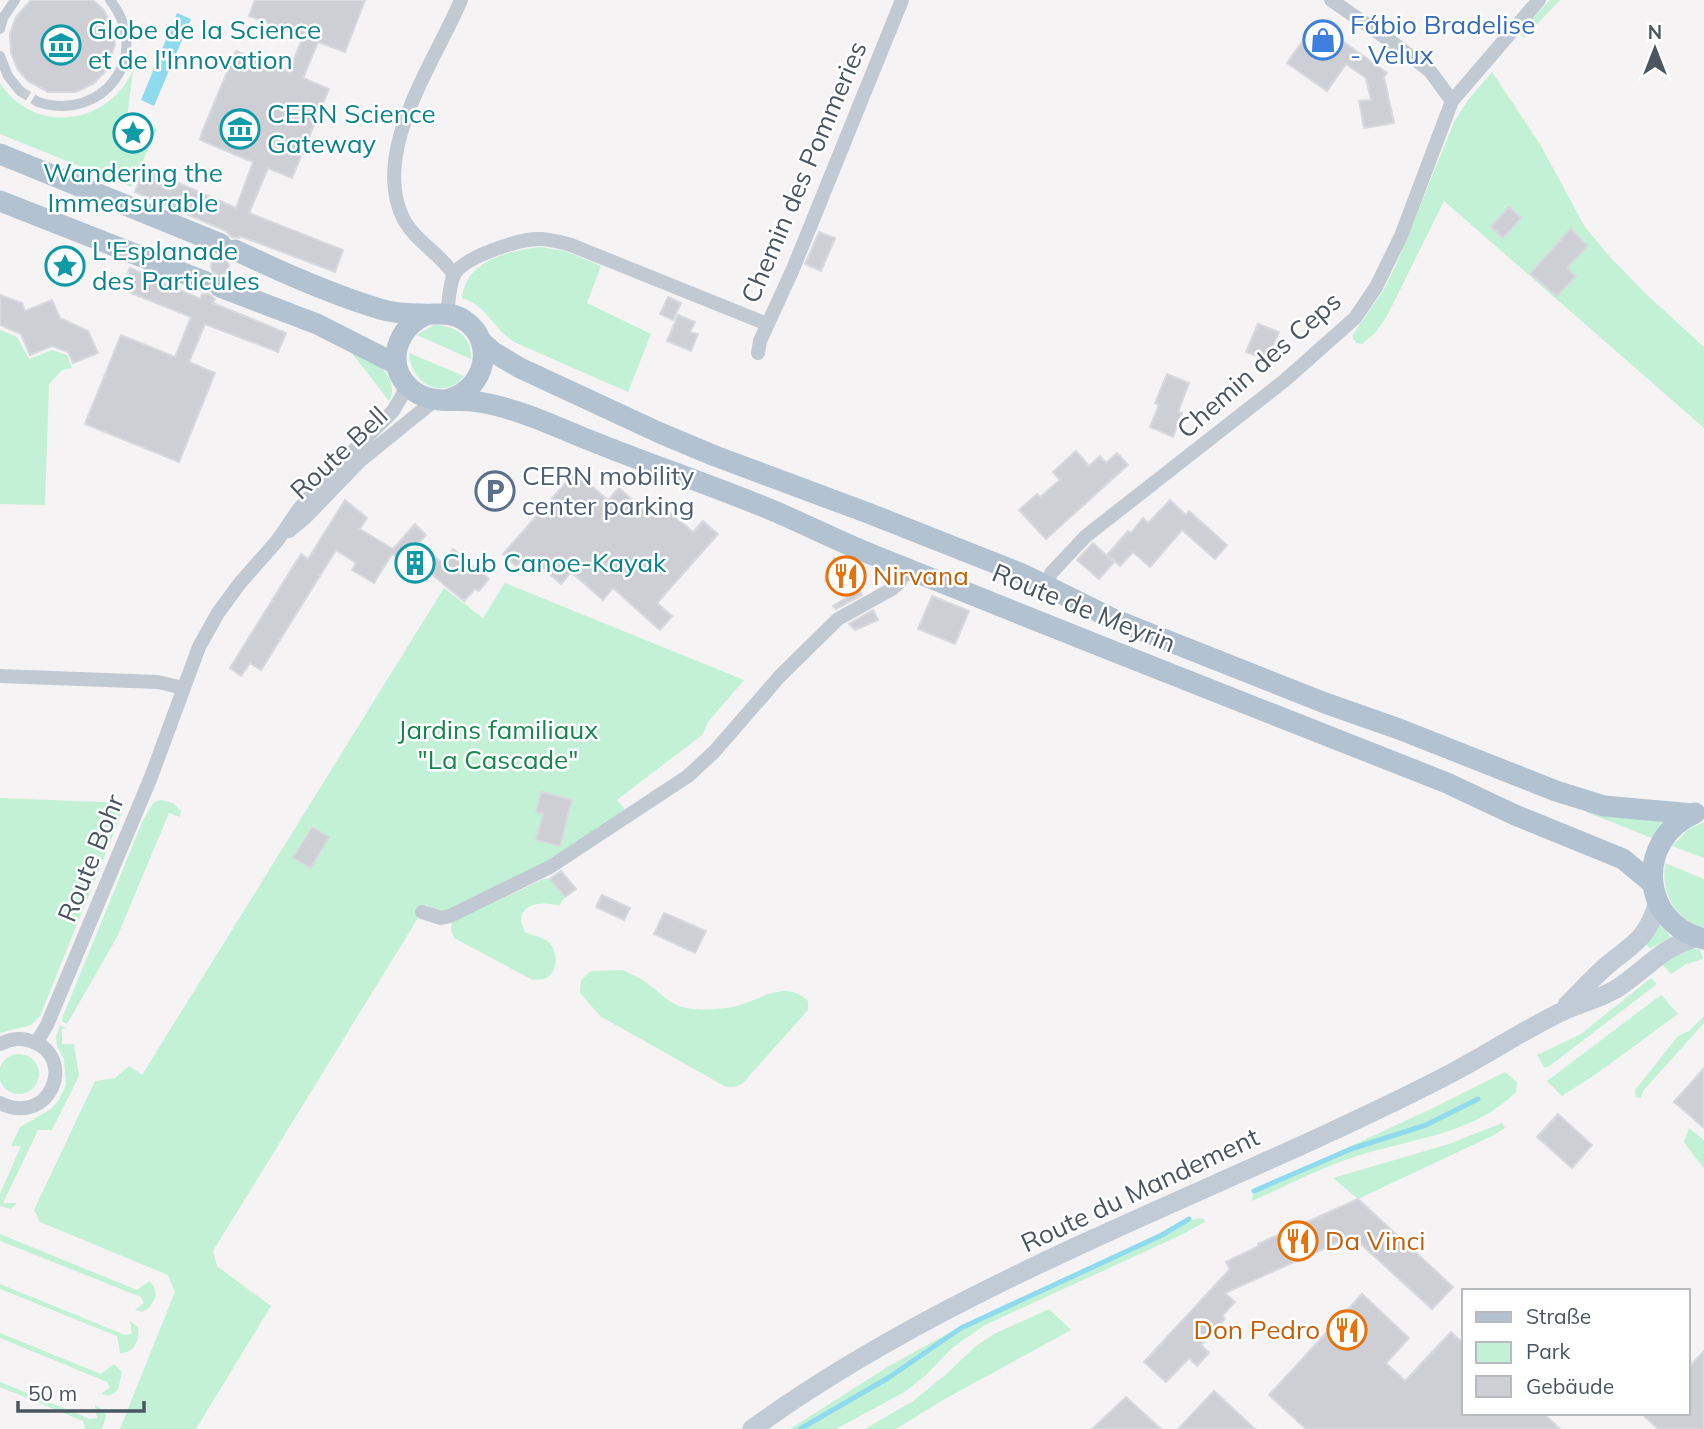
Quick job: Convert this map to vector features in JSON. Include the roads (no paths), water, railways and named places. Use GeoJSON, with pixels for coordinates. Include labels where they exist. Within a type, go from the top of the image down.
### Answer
{"type":"FeatureCollection","features":[{"type":"Feature","properties":{"kind":"main road","name":"Route de Meyrin"},"geometry":{"type":"LineString","coordinates":[[0,154],[346,298],[382,309],[437,314],[464,320],[493,352],[520,368],[671,437],[1045,584],[1126,624],[1556,791],[1604,806],[1698,812]]}},
{"type":"Feature","properties":{"kind":"main road","name":"Route de Meyrin"},"geometry":{"type":"LineString","coordinates":[[0,201],[317,324],[401,373],[418,394],[439,400],[480,402],[536,418],[765,507],[873,555],[1447,783],[1515,815],[1623,859],[1634,865],[1673,923],[1700,938]]}},
{"type":"Feature","properties":{"kind":"main road"},"geometry":{"type":"LineString","coordinates":[[401,373],[396,354],[401,337],[411,323],[437,314]]}},
{"type":"Feature","properties":{"kind":"main road"},"geometry":{"type":"LineString","coordinates":[[439,400],[460,395],[478,378],[484,360],[481,341]]}},
{"type":"Feature","properties":{"kind":"main road"},"geometry":{"type":"LineString","coordinates":[[1655,893],[1653,864],[1658,847],[1672,827],[1698,812]]}},
{"type":"Feature","properties":{"kind":"main road","name":"Route du Mandement"},"geometry":{"type":"LineString","coordinates":[[1559,1013],[1604,968],[1634,946],[1646,932],[1655,893]]}},
{"type":"Feature","properties":{"kind":"main road","name":"Route du Mandement"},"geometry":{"type":"LineString","coordinates":[[752,1429],[820,1382],[961,1302],[1118,1227],[1373,1113],[1443,1078],[1559,1013],[1616,989],[1681,941],[1700,938]]}},
{"type":"Feature","properties":{"kind":"street"},"geometry":{"type":"LineString","coordinates":[[0,29],[15,0]]}},
{"type":"Feature","properties":{"kind":"street"},"geometry":{"type":"LineString","coordinates":[[37,102],[73,106],[94,98],[112,83],[124,64],[127,40],[122,18],[110,0]]}},
{"type":"Feature","properties":{"kind":"street"},"geometry":{"type":"LineString","coordinates":[[437,314],[454,275],[447,264],[415,235],[405,222],[396,199],[393,166],[397,144],[412,106],[461,0]]}},
{"type":"Feature","properties":{"kind":"street","name":"Chemin des Pommeries"},"geometry":{"type":"LineString","coordinates":[[758,354],[767,324],[793,269],[902,0]]}},
{"type":"Feature","properties":{"kind":"street"},"geometry":{"type":"LineString","coordinates":[[1331,0],[1430,71],[1452,101]]}},
{"type":"Feature","properties":{"kind":"street","name":"Chemin des Ceps"},"geometry":{"type":"LineString","coordinates":[[1045,584],[1052,572],[1086,536],[1275,389],[1355,318],[1376,287],[1401,236],[1452,101],[1539,0]]}},
{"type":"Feature","properties":{"kind":"street"},"geometry":{"type":"LineString","coordinates":[[0,56],[8,76],[20,91]]}},
{"type":"Feature","properties":{"kind":"street","name":"Chemin des Pommeries"},"geometry":{"type":"LineString","coordinates":[[454,275],[472,261],[513,243],[537,239],[558,241],[767,324]]}},
{"type":"Feature","properties":{"kind":"street","name":"Route Bell"},"geometry":{"type":"LineString","coordinates":[[183,688],[199,647],[218,613],[240,583],[277,541],[299,509],[393,411],[402,394],[401,373]]}},
{"type":"Feature","properties":{"kind":"street","name":"Route Bell"},"geometry":{"type":"LineString","coordinates":[[277,541],[306,517],[361,460],[402,428],[422,408],[439,400]]}},
{"type":"Feature","properties":{"kind":"street"},"geometry":{"type":"LineString","coordinates":[[422,912],[440,918],[450,916],[550,867],[671,789],[714,752],[780,677],[838,619],[892,589],[899,583],[907,568]]}},
{"type":"Feature","properties":{"kind":"street"},"geometry":{"type":"LineString","coordinates":[[0,676],[158,682],[183,688]]}},
{"type":"Feature","properties":{"kind":"street","name":"Route Bohr"},"geometry":{"type":"LineString","coordinates":[[37,1042],[47,1025],[151,777],[183,688]]}},
{"type":"Feature","properties":{"kind":"street"},"geometry":{"type":"LineString","coordinates":[[0,1044],[13,1039],[37,1042],[52,1059],[56,1070],[51,1093],[33,1107],[22,1110],[0,1103]]}},
{"type":"Feature","properties":{"kind":"water"},"geometry":{"type":"Polygon","coordinates":[[[177,13],[191,19],[154,106],[141,100],[177,13]]]}},
{"type":"Feature","properties":{"kind":"waterway"},"geometry":{"type":"LineString","coordinates":[[1254,1191],[1351,1149],[1426,1125],[1478,1099]]}},
{"type":"Feature","properties":{"kind":"waterway"},"geometry":{"type":"LineString","coordinates":[[800,1429],[888,1378],[961,1328],[1162,1235],[1189,1219]]}},
{"type":"Feature","properties":{"kind":"tunnel"},"geometry":{"type":"LineString","coordinates":[[20,91],[38,102]]}},
{"type":"Feature","properties":{"kind":"place","name":"Fábio Bradelise - Velux"},"geometry":{"type":"Point","coordinates":[1323,40]}},
{"type":"Feature","properties":{"kind":"place","name":"Globe de la Science et de l'Innovation"},"geometry":{"type":"Point","coordinates":[61,45]}},
{"type":"Feature","properties":{"kind":"place","name":"CERN Science Gateway"},"geometry":{"type":"Point","coordinates":[240,129]}},
{"type":"Feature","properties":{"kind":"place","name":"Wandering the Immeasurable"},"geometry":{"type":"Point","coordinates":[133,133]}},
{"type":"Feature","properties":{"kind":"place","name":"L'Esplanade des Particules"},"geometry":{"type":"Point","coordinates":[65,266]}},
{"type":"Feature","properties":{"kind":"place","name":"CERN mobility center parking"},"geometry":{"type":"Point","coordinates":[495,491]}},
{"type":"Feature","properties":{"kind":"place","name":"Club Canoe-Kayak"},"geometry":{"type":"Point","coordinates":[415,563]}},
{"type":"Feature","properties":{"kind":"place","name":"Nirvana"},"geometry":{"type":"Point","coordinates":[846,576]}},
{"type":"Feature","properties":{"kind":"place","name":"Da Vinci"},"geometry":{"type":"Point","coordinates":[1298,1241]}},
{"type":"Feature","properties":{"kind":"place","name":"Don Pedro"},"geometry":{"type":"Point","coordinates":[1347,1330]}},
{"type":"Feature","properties":{"kind":"park label","name":"Jardins familiaux \"La Cascade\""},"geometry":{"type":"Point","coordinates":[498,745]}}]}
